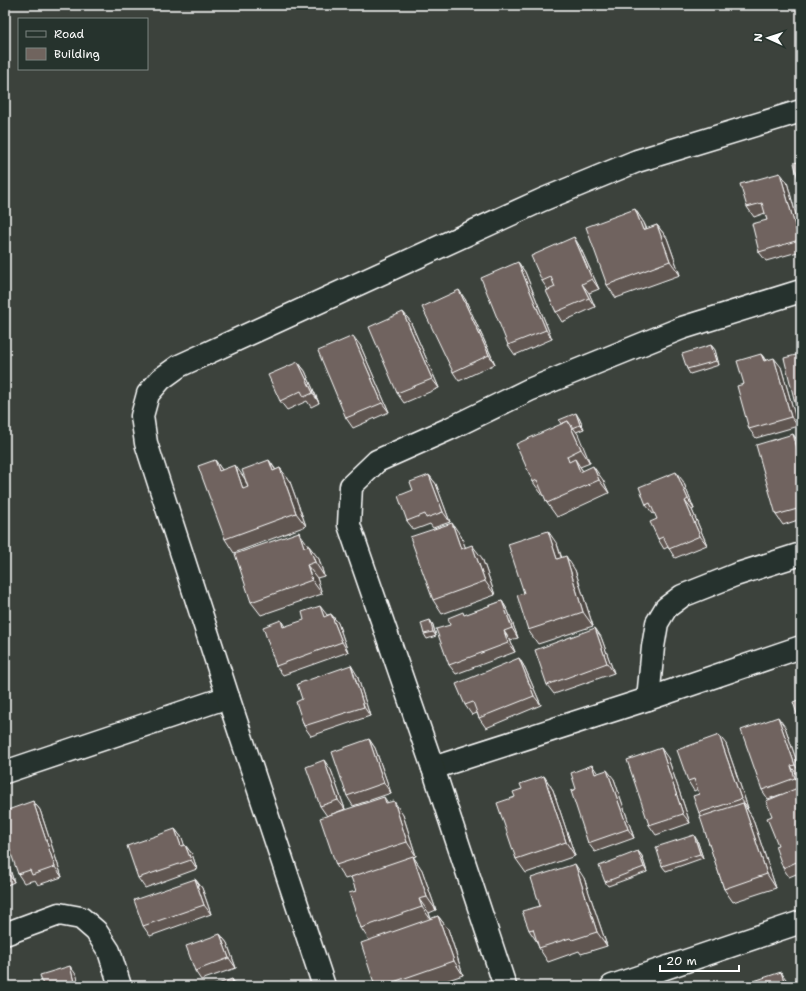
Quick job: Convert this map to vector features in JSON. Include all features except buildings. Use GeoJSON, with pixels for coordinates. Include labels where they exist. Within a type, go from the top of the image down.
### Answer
{"type":"FeatureCollection","features":[{"type":"Feature","properties":{"kind":"street"},"geometry":{"type":"LineString","coordinates":[[324,986],[228,698],[146,443],[142,416],[148,394],[161,379],[179,366],[542,200],[637,162],[801,111]]}},
{"type":"Feature","properties":{"kind":"street"},"geometry":{"type":"LineString","coordinates":[[505,986],[433,768],[349,525],[351,486],[377,461],[449,429],[529,390],[682,328],[801,291]]}},
{"type":"Feature","properties":{"kind":"street"},"geometry":{"type":"LineString","coordinates":[[648,699],[657,623],[666,608],[682,596],[735,576],[801,554]]}},
{"type":"Feature","properties":{"kind":"street"},"geometry":{"type":"LineString","coordinates":[[433,768],[648,699],[801,647]]}},
{"type":"Feature","properties":{"kind":"street"},"geometry":{"type":"LineString","coordinates":[[5,772],[228,698]]}},
{"type":"Feature","properties":{"kind":"street"},"geometry":{"type":"LineString","coordinates":[[5,934],[59,914],[81,918],[96,931],[109,952],[120,986]]}},
{"type":"Feature","properties":{"kind":"street"},"geometry":{"type":"LineString","coordinates":[[612,986],[801,922]]}}]}
